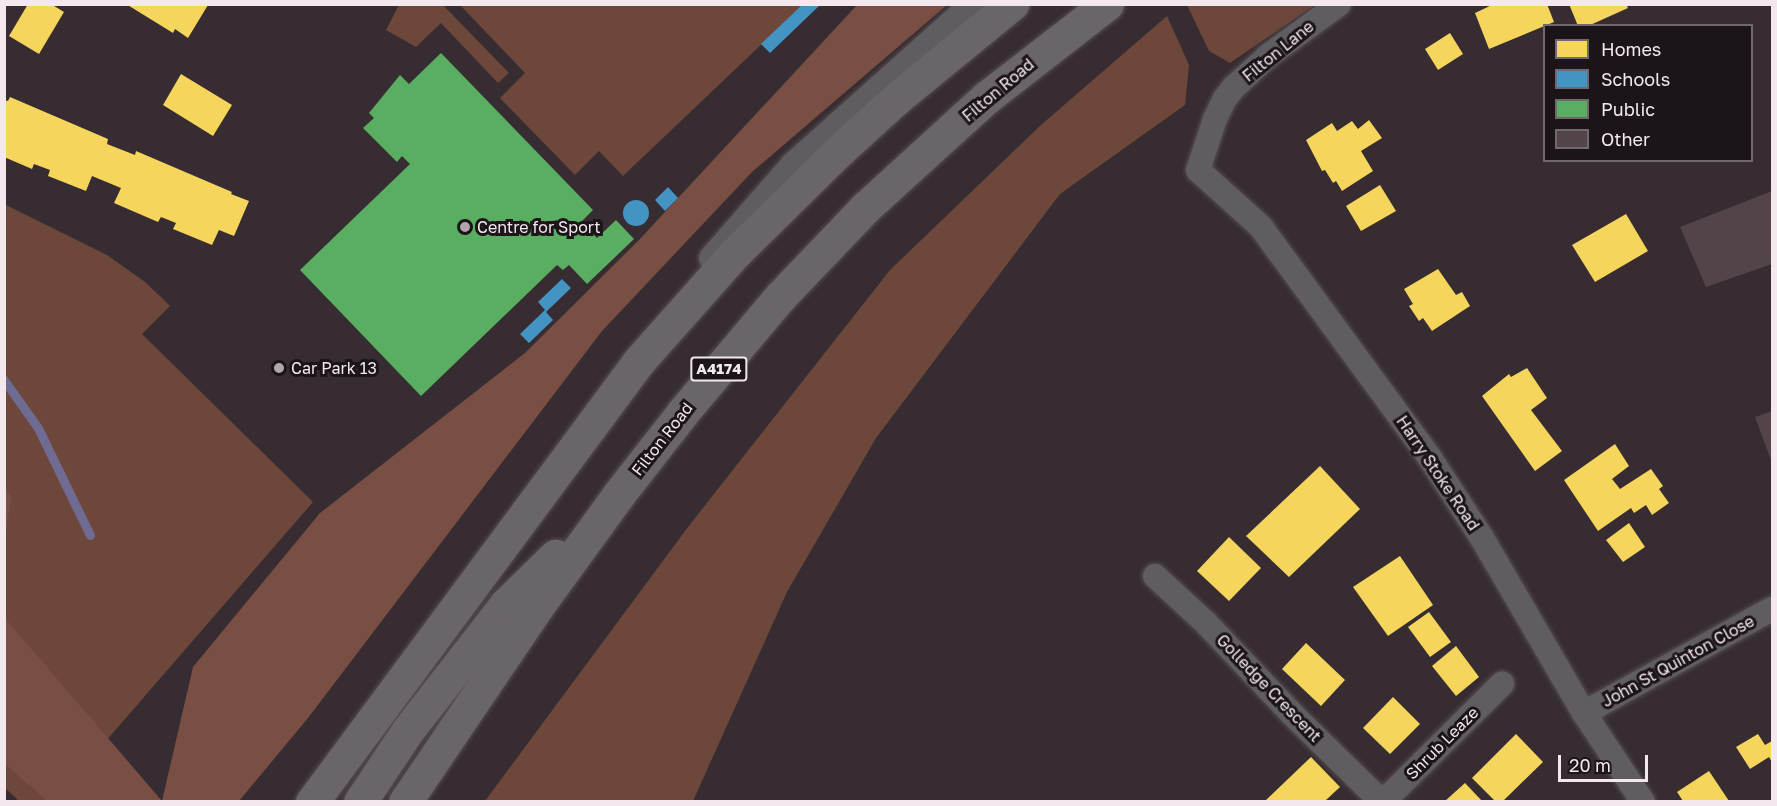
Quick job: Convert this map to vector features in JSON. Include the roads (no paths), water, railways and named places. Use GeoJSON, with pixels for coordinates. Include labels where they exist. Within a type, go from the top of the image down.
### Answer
{"type":"FeatureCollection","features":[{"type":"Feature","properties":{"kind":"main road"},"geometry":{"type":"LineString","coordinates":[[312,801],[639,361],[735,253],[841,149],[897,98],[1012,4]]}},
{"type":"Feature","properties":{"kind":"main road","name":"Filton Road"},"geometry":{"type":"LineString","coordinates":[[405,801],[537,608],[619,494],[683,412],[780,297],[866,207],[987,97],[1107,4]]}},
{"type":"Feature","properties":{"kind":"main road"},"geometry":{"type":"LineString","coordinates":[[360,801],[408,730],[506,604],[619,494]]}},
{"type":"Feature","properties":{"kind":"street"},"geometry":{"type":"LineString","coordinates":[[639,361],[706,265],[792,165],[972,4]]}},
{"type":"Feature","properties":{"kind":"street","name":"Filton Lane"},"geometry":{"type":"LineString","coordinates":[[1198,170],[1215,119],[1224,100],[1234,87],[1268,56],[1339,4]]}},
{"type":"Feature","properties":{"kind":"street","name":"Harry Stoke Road"},"geometry":{"type":"LineString","coordinates":[[1198,170],[1261,227],[1430,458],[1482,538],[1584,712],[1643,801]]}},
{"type":"Feature","properties":{"kind":"street","name":"Golledge Crescent"},"geometry":{"type":"LineString","coordinates":[[1155,576],[1206,623],[1292,714],[1382,801]]}},
{"type":"Feature","properties":{"kind":"street","name":"John St Quinton Close"},"geometry":{"type":"LineString","coordinates":[[1584,712],[1773,609]]}},
{"type":"Feature","properties":{"kind":"street","name":"Shrub Leaze"},"geometry":{"type":"LineString","coordinates":[[1382,801],[1502,684]]}},
{"type":"Feature","properties":{"kind":"waterway"},"geometry":{"type":"LineString","coordinates":[[4,380],[38,428],[90,535]]}},
{"type":"Feature","properties":{"kind":"place","name":"Centre for Sport"},"geometry":{"type":"Point","coordinates":[465,227]}},
{"type":"Feature","properties":{"kind":"place","name":"Car Park 13"},"geometry":{"type":"Point","coordinates":[279,368]}}]}
